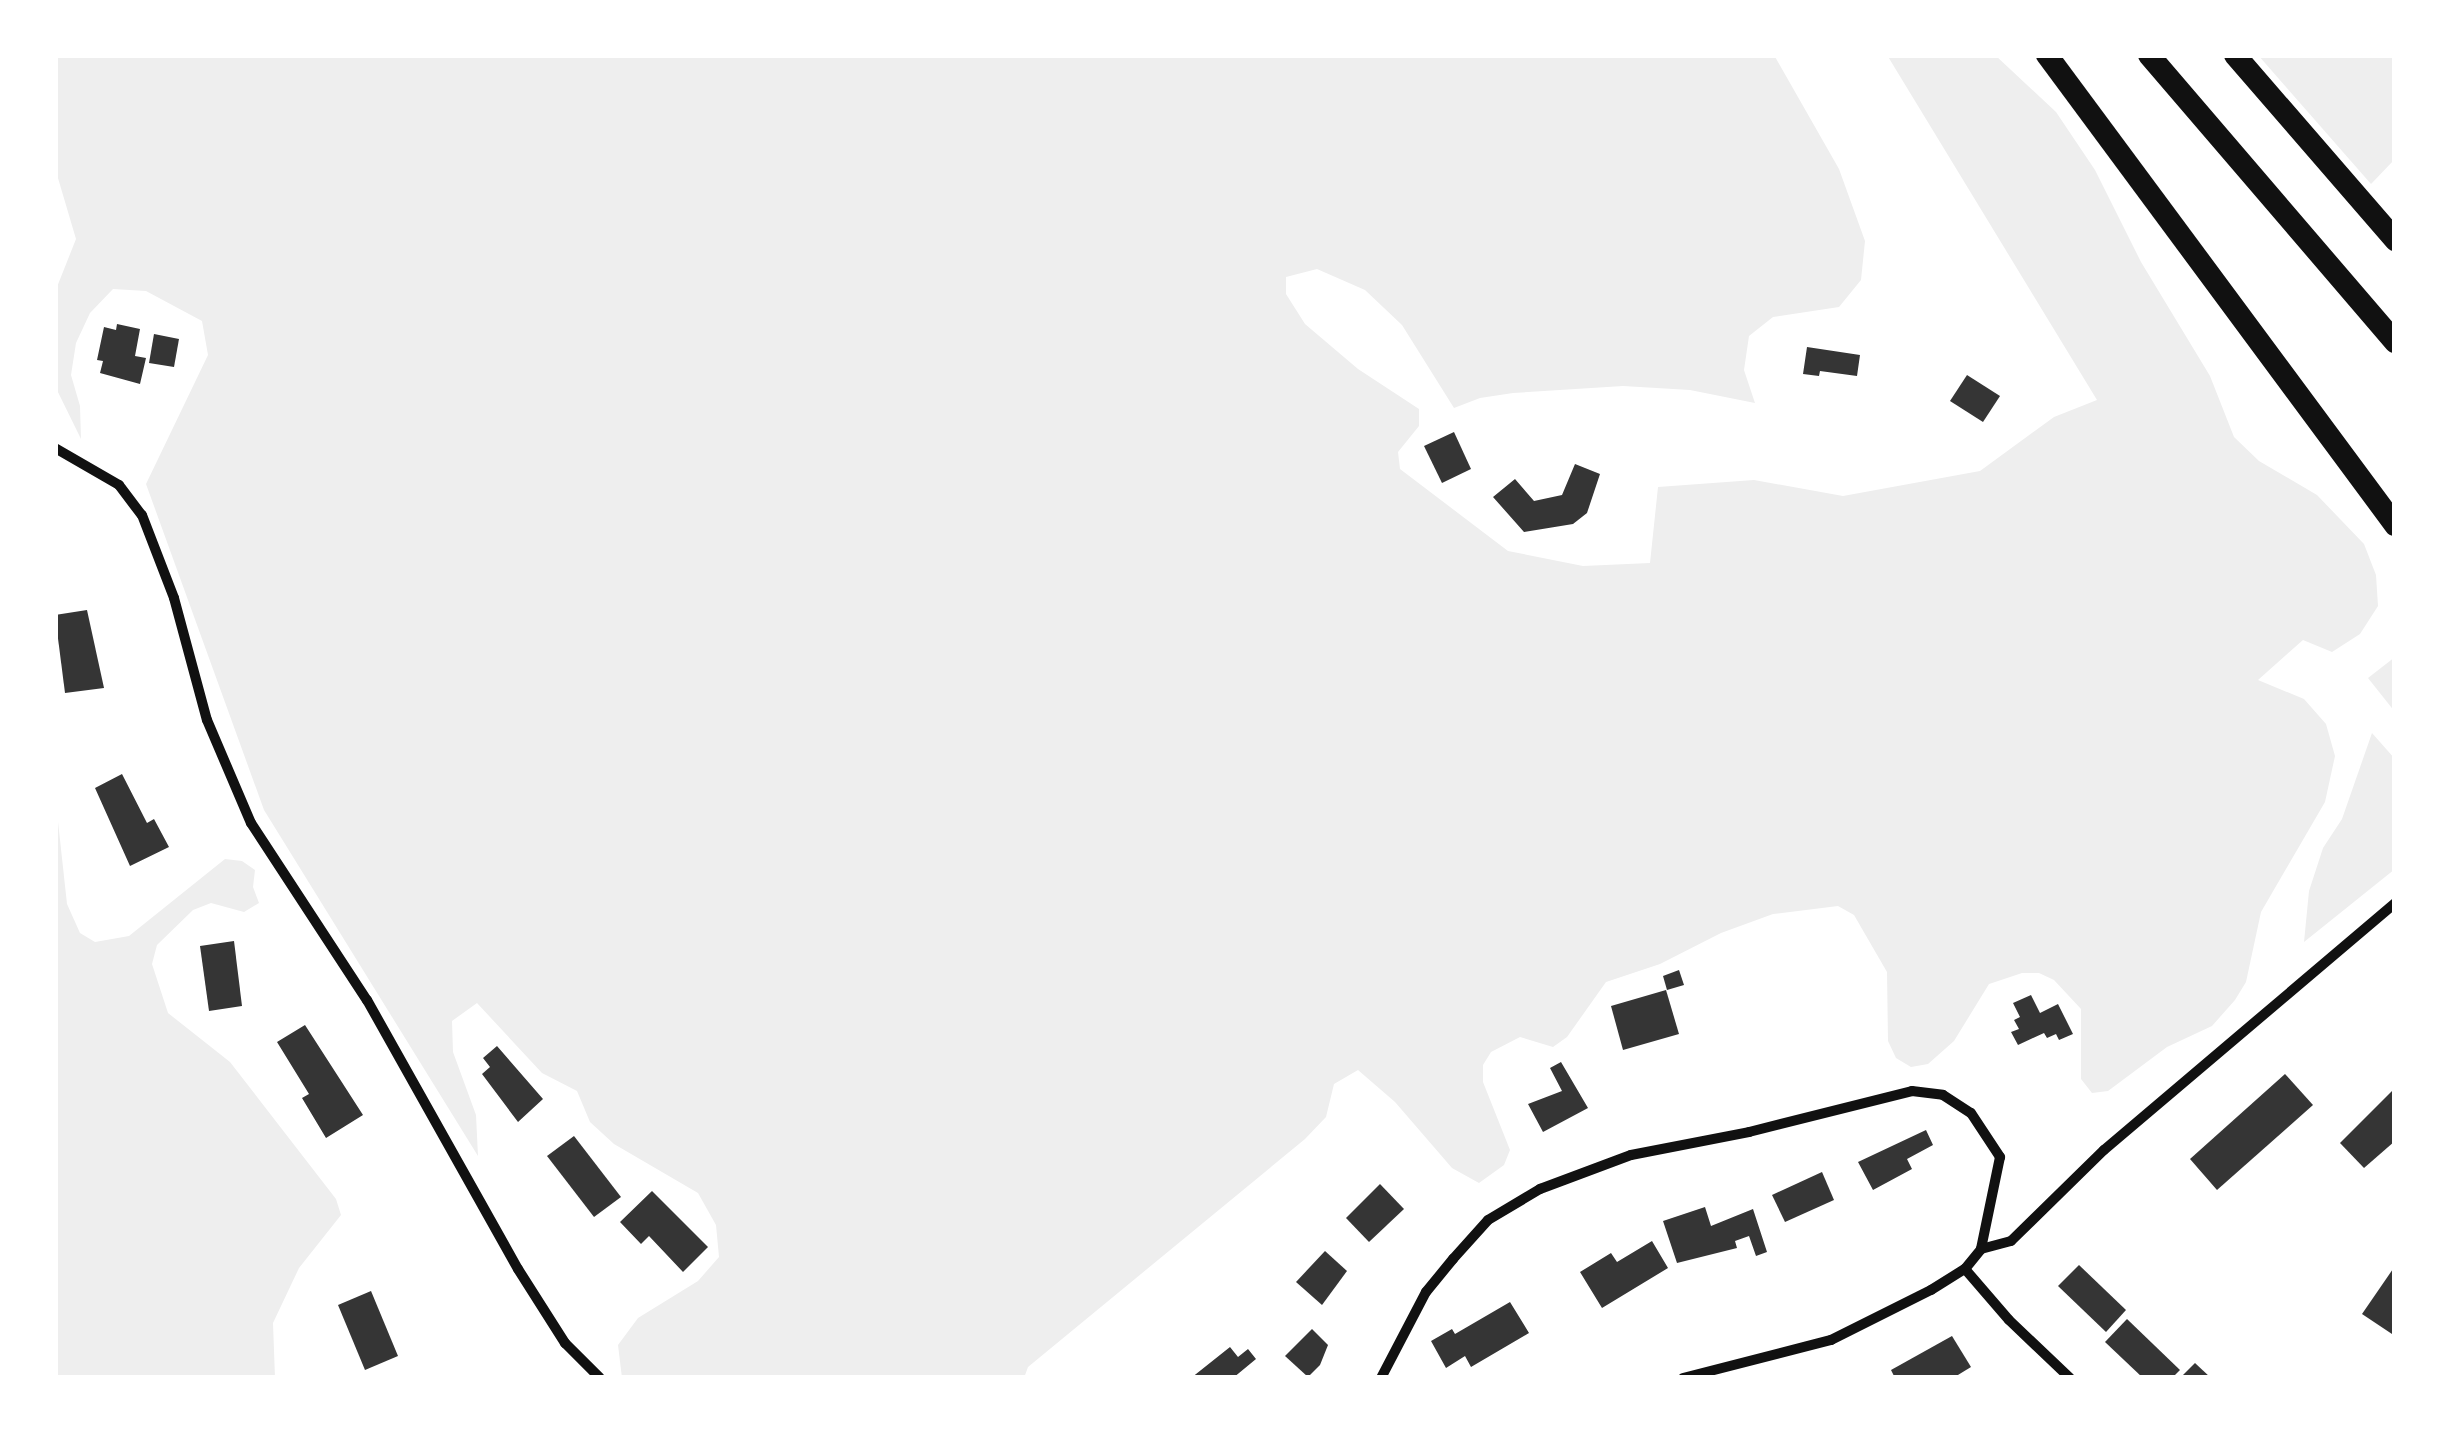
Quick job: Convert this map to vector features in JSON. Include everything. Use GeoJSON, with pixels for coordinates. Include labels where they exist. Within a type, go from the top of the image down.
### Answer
{"type":"FeatureCollection","features":[{"type":"Feature","properties":{"kind":"highway"},"geometry":{"type":"LineString","coordinates":[[2047,55],[2395,525]]}},
{"type":"Feature","properties":{"kind":"highway"},"geometry":{"type":"LineString","coordinates":[[2149,55],[2395,342]]}},
{"type":"Feature","properties":{"kind":"highway"},"geometry":{"type":"LineString","coordinates":[[2235,55],[2395,240]]}},
{"type":"Feature","properties":{"kind":"street"},"geometry":{"type":"LineString","coordinates":[[55,448],[119,485],[142,515],[174,598],[206,720],[251,823],[366,1000],[565,1343],[600,1378]]}},
{"type":"Feature","properties":{"kind":"street"},"geometry":{"type":"LineString","coordinates":[[1981,1249],[2011,1241],[2104,1150],[2395,903]]}},
{"type":"Feature","properties":{"kind":"street"},"geometry":{"type":"LineString","coordinates":[[1381,1378],[1426,1292],[1453,1259],[1488,1220],[1540,1189],[1631,1155],[1750,1132],[1912,1091],[1943,1095],[1971,1114],[2000,1158],[1981,1249],[1966,1269],[1831,1340],[1763,1361],[1683,1378]]}},
{"type":"Feature","properties":{"kind":"street"},"geometry":{"type":"LineString","coordinates":[[1966,1269],[2009,1320],[2070,1378]]}},
{"type":"Feature","properties":{"kind":"shaded area"},"geometry":{"type":"Polygon","coordinates":[[[55,55],[1774,55],[1839,169],[1865,241],[1861,280],[1839,307],[1773,317],[1749,336],[1744,370],[1755,403],[1690,390],[1623,386],[1513,393],[1480,398],[1454,408],[1402,325],[1365,290],[1317,269],[1286,277],[1286,294],[1305,324],[1358,369],[1419,409],[1419,426],[1398,452],[1400,469],[1508,551],[1583,566],[1650,563],[1658,487],[1754,480],[1843,496],[1980,471],[2054,417],[2097,400],[1887,55],[1995,55],[2056,112],[2095,170],[2141,262],[2210,376],[2234,437],[2259,461],[2317,495],[2364,544],[2376,575],[2378,606],[2360,634],[2332,652],[2303,640],[2258,680],[2304,699],[2326,724],[2335,756],[2325,802],[2261,912],[2246,982],[2235,1000],[2212,1026],[2167,1047],[2108,1091],[2092,1093],[2081,1079],[2081,1009],[2054,980],[2039,973],[2022,973],[1989,984],[1954,1041],[1928,1064],[1911,1067],[1896,1058],[1888,1041],[1887,972],[1854,915],[1838,906],[1773,914],[1721,933],[1660,964],[1606,982],[1567,1037],[1553,1047],[1520,1037],[1491,1052],[1483,1065],[1483,1082],[1510,1150],[1504,1165],[1479,1183],[1452,1168],[1395,1102],[1358,1070],[1334,1084],[1326,1117],[1305,1139],[1028,1367],[1024,1378],[622,1378],[618,1345],[638,1318],[698,1281],[719,1257],[716,1225],[698,1193],[614,1144],[590,1122],[577,1091],[542,1073],[477,1003],[452,1021],[453,1052],[476,1115],[478,1156],[264,810],[146,484],[208,355],[202,321],[146,291],[113,289],[90,313],[76,343],[71,375],[80,406],[81,439],[55,386],[55,292],[76,239],[55,168],[55,55]]]}},
{"type":"Feature","properties":{"kind":"shaded area"},"geometry":{"type":"Polygon","coordinates":[[[2258,55],[2395,55],[2395,159],[2371,184],[2258,55]]]}},
{"type":"Feature","properties":{"kind":"shaded area"},"geometry":{"type":"Polygon","coordinates":[[[2395,657],[2395,712],[2368,678],[2395,657]]]}},
{"type":"Feature","properties":{"kind":"shaded area"},"geometry":{"type":"Polygon","coordinates":[[[2372,733],[2395,759],[2395,869],[2304,942],[2309,891],[2323,848],[2342,819],[2372,733]]]}},
{"type":"Feature","properties":{"kind":"shaded area"},"geometry":{"type":"Polygon","coordinates":[[[55,794],[67,904],[80,933],[95,942],[129,936],[225,859],[242,861],[255,870],[253,887],[259,903],[244,912],[211,903],[193,910],[157,945],[152,964],[168,1013],[230,1062],[336,1199],[341,1215],[299,1268],[273,1323],[275,1378],[55,1378],[55,794]]]}},
{"type":"Feature","properties":{"kind":"building"},"geometry":{"type":"Polygon","coordinates":[[[117,324],[140,329],[135,356],[146,358],[140,384],[100,373],[103,361],[97,360],[104,327],[116,330],[117,324]]]}},
{"type":"Feature","properties":{"kind":"building"},"geometry":{"type":"Polygon","coordinates":[[[154,334],[179,339],[174,367],[149,363],[154,334]]]}},
{"type":"Feature","properties":{"kind":"building"},"geometry":{"type":"Polygon","coordinates":[[[1807,347],[1860,355],[1857,376],[1820,371],[1819,376],[1803,374],[1807,347]]]}},
{"type":"Feature","properties":{"kind":"building"},"geometry":{"type":"Polygon","coordinates":[[[1967,375],[2000,396],[1983,422],[1950,401],[1967,375]]]}},
{"type":"Feature","properties":{"kind":"building"},"geometry":{"type":"Polygon","coordinates":[[[1454,432],[1471,469],[1442,483],[1424,446],[1454,432]]]}},
{"type":"Feature","properties":{"kind":"building"},"geometry":{"type":"Polygon","coordinates":[[[1575,464],[1600,474],[1587,513],[1573,524],[1524,532],[1493,497],[1515,479],[1534,501],[1562,495],[1575,464]]]}},
{"type":"Feature","properties":{"kind":"building"},"geometry":{"type":"Polygon","coordinates":[[[87,610],[104,688],[65,693],[55,615],[87,610]]]}},
{"type":"Feature","properties":{"kind":"building"},"geometry":{"type":"Polygon","coordinates":[[[122,774],[147,823],[154,819],[169,847],[130,866],[95,788],[122,774]]]}},
{"type":"Feature","properties":{"kind":"building"},"geometry":{"type":"Polygon","coordinates":[[[234,941],[242,1006],[209,1011],[200,946],[234,941]]]}},
{"type":"Feature","properties":{"kind":"building"},"geometry":{"type":"Polygon","coordinates":[[[1679,970],[1684,985],[1667,990],[1663,976],[1679,970]]]}},
{"type":"Feature","properties":{"kind":"building"},"geometry":{"type":"Polygon","coordinates":[[[1666,990],[1679,1034],[1623,1050],[1611,1006],[1666,990]]]}},
{"type":"Feature","properties":{"kind":"building"},"geometry":{"type":"Polygon","coordinates":[[[2031,995],[2040,1013],[2058,1004],[2073,1034],[2059,1040],[2056,1034],[2047,1038],[2044,1033],[2018,1045],[2011,1032],[2019,1029],[2014,1020],[2020,1017],[2013,1003],[2031,995]]]}},
{"type":"Feature","properties":{"kind":"building"},"geometry":{"type":"Polygon","coordinates":[[[305,1025],[363,1115],[326,1138],[302,1098],[309,1094],[277,1042],[305,1025]]]}},
{"type":"Feature","properties":{"kind":"building"},"geometry":{"type":"Polygon","coordinates":[[[497,1046],[543,1099],[518,1122],[482,1074],[490,1067],[483,1058],[497,1046]]]}},
{"type":"Feature","properties":{"kind":"building"},"geometry":{"type":"Polygon","coordinates":[[[1561,1062],[1588,1108],[1543,1132],[1528,1104],[1562,1091],[1550,1068],[1561,1062]]]}},
{"type":"Feature","properties":{"kind":"building"},"geometry":{"type":"Polygon","coordinates":[[[2285,1074],[2313,1105],[2217,1190],[2190,1159],[2285,1074]]]}},
{"type":"Feature","properties":{"kind":"building"},"geometry":{"type":"Polygon","coordinates":[[[2395,1088],[2395,1141],[2364,1168],[2340,1143],[2395,1088]]]}},
{"type":"Feature","properties":{"kind":"building"},"geometry":{"type":"Polygon","coordinates":[[[1926,1130],[1933,1145],[1907,1159],[1912,1169],[1873,1190],[1858,1162],[1926,1130]]]}},
{"type":"Feature","properties":{"kind":"building"},"geometry":{"type":"Polygon","coordinates":[[[574,1136],[621,1197],[594,1217],[547,1156],[574,1136]]]}},
{"type":"Feature","properties":{"kind":"building"},"geometry":{"type":"Polygon","coordinates":[[[1822,1172],[1834,1200],[1785,1222],[1772,1195],[1822,1172]]]}},
{"type":"Feature","properties":{"kind":"building"},"geometry":{"type":"Polygon","coordinates":[[[1380,1184],[1404,1209],[1369,1242],[1346,1218],[1380,1184]]]}},
{"type":"Feature","properties":{"kind":"building"},"geometry":{"type":"Polygon","coordinates":[[[652,1191],[708,1247],[683,1272],[649,1236],[641,1244],[620,1222],[652,1191]]]}},
{"type":"Feature","properties":{"kind":"building"},"geometry":{"type":"Polygon","coordinates":[[[1705,1207],[1711,1226],[1753,1209],[1767,1252],[1756,1256],[1749,1236],[1735,1241],[1737,1248],[1677,1263],[1663,1221],[1705,1207]]]}},
{"type":"Feature","properties":{"kind":"building"},"geometry":{"type":"Polygon","coordinates":[[[1652,1241],[1668,1268],[1602,1308],[1580,1272],[1611,1253],[1617,1262],[1652,1241]]]}},
{"type":"Feature","properties":{"kind":"building"},"geometry":{"type":"Polygon","coordinates":[[[1325,1251],[1347,1271],[1322,1305],[1296,1282],[1325,1251]]]}},
{"type":"Feature","properties":{"kind":"building"},"geometry":{"type":"Polygon","coordinates":[[[2079,1265],[2126,1310],[2106,1332],[2058,1286],[2079,1265]]]}},
{"type":"Feature","properties":{"kind":"building"},"geometry":{"type":"Polygon","coordinates":[[[2395,1266],[2395,1330],[2392,1334],[2362,1314],[2395,1266]]]}},
{"type":"Feature","properties":{"kind":"building"},"geometry":{"type":"Polygon","coordinates":[[[371,1291],[398,1356],[365,1370],[338,1305],[371,1291]]]}},
{"type":"Feature","properties":{"kind":"building"},"geometry":{"type":"Polygon","coordinates":[[[1510,1302],[1529,1333],[1471,1367],[1465,1356],[1446,1368],[1431,1341],[1452,1329],[1455,1334],[1510,1302]]]}},
{"type":"Feature","properties":{"kind":"building"},"geometry":{"type":"Polygon","coordinates":[[[2127,1319],[2180,1370],[2172,1378],[2143,1378],[2105,1342],[2127,1319]]]}},
{"type":"Feature","properties":{"kind":"building"},"geometry":{"type":"Polygon","coordinates":[[[1312,1329],[1328,1345],[1320,1365],[1308,1377],[1285,1356],[1312,1329]]]}},
{"type":"Feature","properties":{"kind":"building"},"geometry":{"type":"Polygon","coordinates":[[[1952,1336],[1971,1367],[1953,1378],[1895,1378],[1891,1370],[1952,1336]]]}},
{"type":"Feature","properties":{"kind":"building"},"geometry":{"type":"Polygon","coordinates":[[[1230,1347],[1238,1357],[1248,1349],[1256,1359],[1233,1378],[1191,1378],[1230,1347]]]}},
{"type":"Feature","properties":{"kind":"building"},"geometry":{"type":"Polygon","coordinates":[[[2195,1363],[2211,1378],[2180,1378],[2195,1363]]]}}]}
